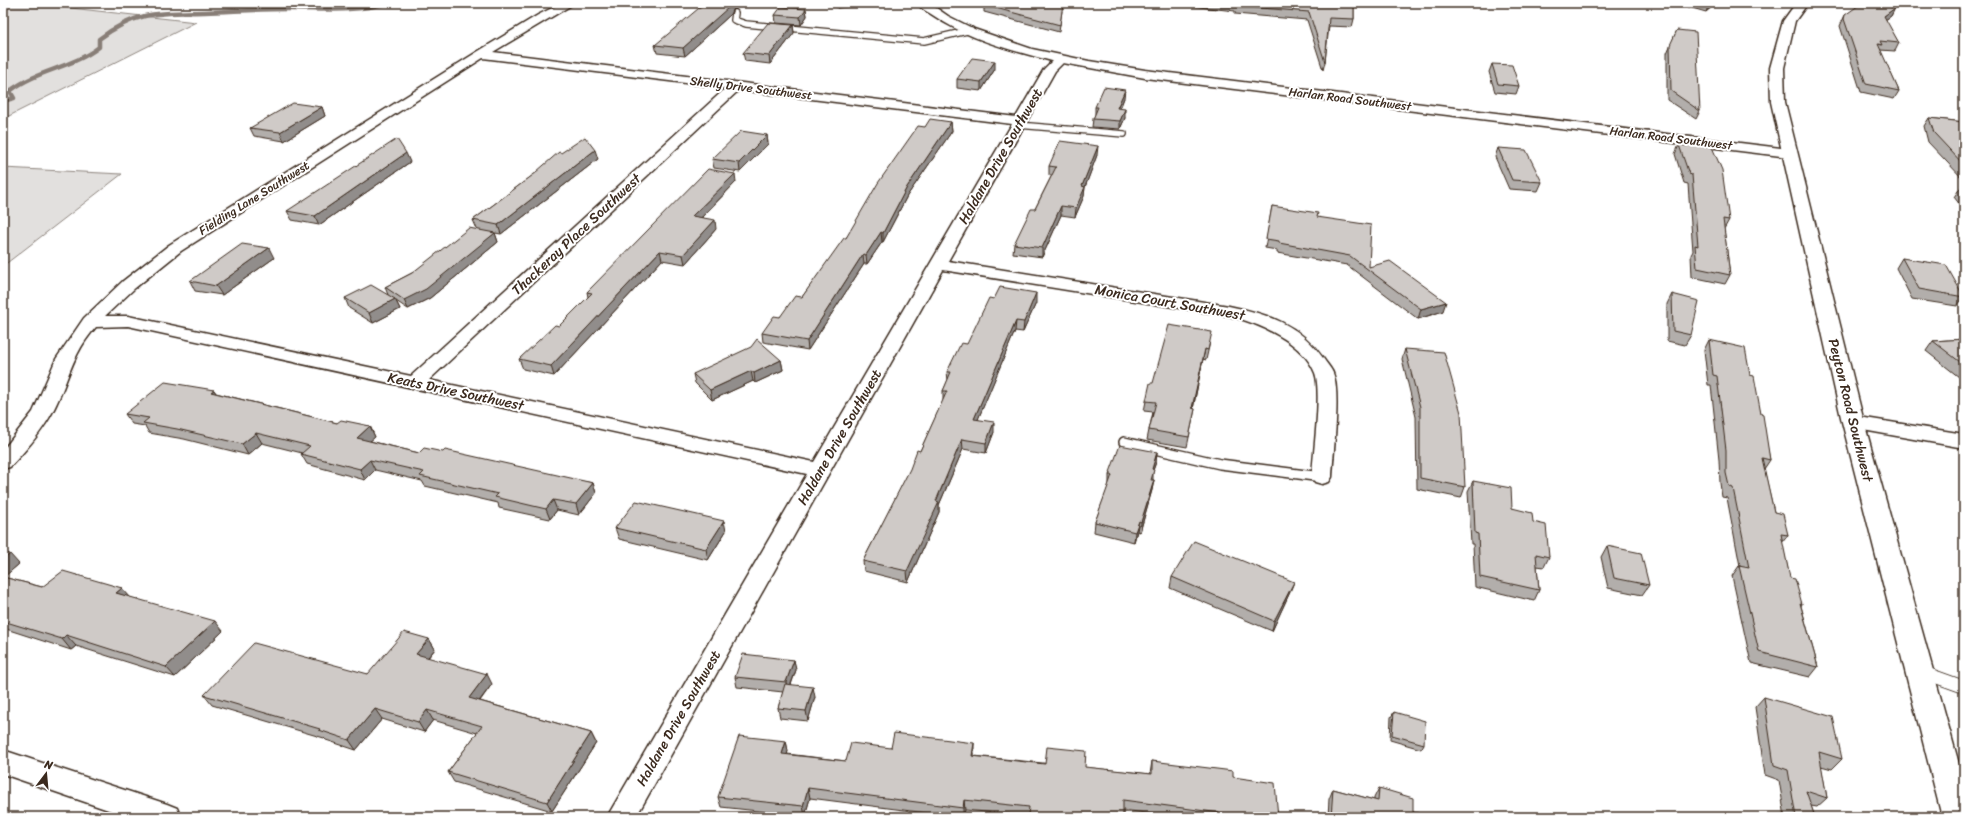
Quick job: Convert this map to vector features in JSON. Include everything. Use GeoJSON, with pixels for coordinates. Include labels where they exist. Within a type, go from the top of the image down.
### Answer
{"type":"FeatureCollection","features":[{"type":"Feature","properties":{"kind":"street","name":"Fielding Lane Southwest"},"geometry":{"type":"LineString","coordinates":[[3,462],[24,442],[43,411],[65,359],[90,322],[129,283],[175,248],[481,54],[542,17],[570,3]]}},
{"type":"Feature","properties":{"kind":"street","name":"Peyton Road Southwest"},"geometry":{"type":"LineString","coordinates":[[1802,3],[1789,20],[1777,68],[1778,102],[1853,422],[1958,817]]}},
{"type":"Feature","properties":{"kind":"street"},"geometry":{"type":"LineString","coordinates":[[924,5],[942,4]]}},
{"type":"Feature","properties":{"kind":"street","name":"Harlan Road Southwest"},"geometry":{"type":"LineString","coordinates":[[924,5],[952,22],[1015,47],[1060,59],[1145,74],[1789,153]]}},
{"type":"Feature","properties":{"kind":"street","name":"Shelly Drive Southwest"},"geometry":{"type":"LineString","coordinates":[[481,54],[1019,123]]}},
{"type":"Feature","properties":{"kind":"street","name":"Haldane Drive Southwest"},"geometry":{"type":"LineString","coordinates":[[621,817],[1050,69],[1060,59]]}},
{"type":"Feature","properties":{"kind":"street","name":"Thackeray Place Southwest"},"geometry":{"type":"LineString","coordinates":[[415,383],[736,86]]}},
{"type":"Feature","properties":{"kind":"street","name":"Monica Court Southwest"},"geometry":{"type":"LineString","coordinates":[[938,264],[1229,311],[1252,316],[1274,325],[1305,346],[1324,373],[1327,390],[1322,477]]}},
{"type":"Feature","properties":{"kind":"street","name":"Keats Drive Southwest"},"geometry":{"type":"LineString","coordinates":[[90,322],[128,321],[820,470]]}},
{"type":"Feature","properties":{"kind":"street"},"geometry":{"type":"LineString","coordinates":[[1853,422],[1964,441]]}},
{"type":"Feature","properties":{"kind":"street"},"geometry":{"type":"LineString","coordinates":[[3,762],[167,817]]}},
{"type":"Feature","properties":{"kind":"lane"},"geometry":{"type":"LineString","coordinates":[[735,13],[734,20],[746,24],[830,31],[904,40],[924,41],[971,30]]}},
{"type":"Feature","properties":{"kind":"lane"},"geometry":{"type":"LineString","coordinates":[[1019,123],[1124,134]]}},
{"type":"Feature","properties":{"kind":"lane"},"geometry":{"type":"LineString","coordinates":[[1124,442],[1220,464],[1322,477]]}},
{"type":"Feature","properties":{"kind":"lane"},"geometry":{"type":"LineString","coordinates":[[1920,671],[1964,687]]}},
{"type":"Feature","properties":{"kind":"shaded area"},"geometry":{"type":"Polygon","coordinates":[[[3,3],[26,3],[196,22],[3,119],[3,3]]]}},
{"type":"Feature","properties":{"kind":"shaded area"},"geometry":{"type":"Polygon","coordinates":[[[3,168],[122,174],[3,266],[3,168]]]}},
{"type":"Feature","properties":{"kind":"building"},"geometry":{"type":"Polygon","coordinates":[[[705,3],[731,3],[729,7],[683,48],[655,45],[705,3]]]}},
{"type":"Feature","properties":{"kind":"building"},"geometry":{"type":"Polygon","coordinates":[[[989,3],[1061,3],[1063,4],[1060,25],[984,5],[989,3]]]}},
{"type":"Feature","properties":{"kind":"building"},"geometry":{"type":"Polygon","coordinates":[[[1237,3],[1354,3],[1354,19],[1329,18],[1325,62],[1309,12],[1236,6],[1237,3]]]}},
{"type":"Feature","properties":{"kind":"building"},"geometry":{"type":"Polygon","coordinates":[[[1693,3],[1713,3],[1708,7],[1693,3]]]}},
{"type":"Feature","properties":{"kind":"building"},"geometry":{"type":"Polygon","coordinates":[[[1862,3],[1895,3],[1890,7],[1895,8],[1884,16],[1899,43],[1880,41],[1882,45],[1878,44],[1899,91],[1866,84],[1844,19],[1845,15],[1862,3]]]}},
{"type":"Feature","properties":{"kind":"building"},"geometry":{"type":"Polygon","coordinates":[[[781,7],[806,9],[800,17],[775,15],[781,7]]]}},
{"type":"Feature","properties":{"kind":"building"},"geometry":{"type":"Polygon","coordinates":[[[768,23],[793,25],[769,56],[743,53],[768,23]]]}},
{"type":"Feature","properties":{"kind":"building"},"geometry":{"type":"Polygon","coordinates":[[[1677,30],[1696,32],[1700,111],[1671,91],[1670,45],[1677,30]]]}},
{"type":"Feature","properties":{"kind":"building"},"geometry":{"type":"Polygon","coordinates":[[[972,58],[995,61],[981,82],[957,79],[972,58]]]}},
{"type":"Feature","properties":{"kind":"building"},"geometry":{"type":"Polygon","coordinates":[[[1492,64],[1512,65],[1519,86],[1498,84],[1492,64]]]}},
{"type":"Feature","properties":{"kind":"building"},"geometry":{"type":"Polygon","coordinates":[[[1104,87],[1125,90],[1117,108],[1125,109],[1120,121],[1093,119],[1098,107],[1095,107],[1104,87]]]}},
{"type":"Feature","properties":{"kind":"building"},"geometry":{"type":"Polygon","coordinates":[[[293,103],[322,107],[280,132],[250,128],[293,103]]]}},
{"type":"Feature","properties":{"kind":"building"},"geometry":{"type":"Polygon","coordinates":[[[1929,118],[1964,122],[1964,165],[1934,133],[1929,118]]]}},
{"type":"Feature","properties":{"kind":"building"},"geometry":{"type":"Polygon","coordinates":[[[930,119],[951,122],[907,187],[883,233],[881,232],[866,255],[863,254],[807,341],[762,333],[774,316],[780,317],[795,296],[802,297],[844,238],[846,238],[878,183],[918,126],[925,127],[930,119]]]}},
{"type":"Feature","properties":{"kind":"building"},"geometry":{"type":"Polygon","coordinates":[[[741,131],[767,135],[739,163],[712,159],[741,131]]]}},
{"type":"Feature","properties":{"kind":"building"},"geometry":{"type":"Polygon","coordinates":[[[585,137],[595,150],[498,225],[473,220],[537,172],[559,152],[561,153],[585,137]]]}},
{"type":"Feature","properties":{"kind":"building"},"geometry":{"type":"Polygon","coordinates":[[[397,139],[406,153],[315,216],[287,211],[397,139]]]}},
{"type":"Feature","properties":{"kind":"building"},"geometry":{"type":"Polygon","coordinates":[[[1060,141],[1098,146],[1082,186],[1085,187],[1076,208],[1061,206],[1042,248],[1014,244],[1031,209],[1035,209],[1056,167],[1049,166],[1060,141]]]}},
{"type":"Feature","properties":{"kind":"building"},"geometry":{"type":"Polygon","coordinates":[[[1686,143],[1712,147],[1722,170],[1729,220],[1723,219],[1730,275],[1697,268],[1695,245],[1698,246],[1692,175],[1689,174],[1679,145],[1687,146],[1686,143]]]}},
{"type":"Feature","properties":{"kind":"building"},"geometry":{"type":"Polygon","coordinates":[[[1498,148],[1526,150],[1542,182],[1512,180],[1498,148]]]}},
{"type":"Feature","properties":{"kind":"building"},"geometry":{"type":"Polygon","coordinates":[[[708,169],[735,174],[692,216],[715,220],[683,255],[660,251],[551,366],[519,359],[555,325],[559,326],[592,293],[587,292],[708,169]]]}},
{"type":"Feature","properties":{"kind":"building"},"geometry":{"type":"Polygon","coordinates":[[[1272,206],[1318,213],[1317,217],[1371,225],[1369,267],[1390,261],[1446,302],[1421,309],[1350,256],[1279,243],[1279,241],[1266,239],[1272,206]]]}},
{"type":"Feature","properties":{"kind":"building"},"geometry":{"type":"Polygon","coordinates":[[[469,228],[495,233],[426,289],[404,300],[385,287],[412,273],[469,228]]]}},
{"type":"Feature","properties":{"kind":"building"},"geometry":{"type":"Polygon","coordinates":[[[242,244],[269,248],[216,286],[190,281],[242,244]]]}},
{"type":"Feature","properties":{"kind":"building"},"geometry":{"type":"Polygon","coordinates":[[[1902,258],[1946,265],[1964,297],[1919,289],[1902,258]]]}},
{"type":"Feature","properties":{"kind":"building"},"geometry":{"type":"Polygon","coordinates":[[[371,285],[395,299],[369,313],[345,298],[371,285]]]}},
{"type":"Feature","properties":{"kind":"building"},"geometry":{"type":"Polygon","coordinates":[[[1000,287],[1036,293],[1024,322],[1016,321],[974,419],[994,422],[986,443],[962,439],[936,501],[939,502],[907,571],[863,561],[910,469],[917,450],[920,451],[947,391],[943,391],[951,372],[947,372],[961,343],[967,344],[989,298],[994,299],[1000,287]]]}},
{"type":"Feature","properties":{"kind":"building"},"geometry":{"type":"Polygon","coordinates":[[[1672,294],[1699,301],[1691,335],[1673,331],[1672,294]]]}},
{"type":"Feature","properties":{"kind":"building"},"geometry":{"type":"Polygon","coordinates":[[[1169,325],[1212,332],[1208,350],[1205,349],[1192,408],[1195,409],[1189,437],[1149,430],[1156,402],[1146,401],[1150,383],[1153,383],[1169,325]]]}},
{"type":"Feature","properties":{"kind":"building"},"geometry":{"type":"Polygon","coordinates":[[[757,339],[781,360],[754,373],[751,371],[710,390],[693,374],[751,347],[757,339]]]}},
{"type":"Feature","properties":{"kind":"building"},"geometry":{"type":"Polygon","coordinates":[[[1964,339],[1964,365],[1933,341],[1964,339]]]}},
{"type":"Feature","properties":{"kind":"building"},"geometry":{"type":"Polygon","coordinates":[[[1709,340],[1745,348],[1750,375],[1754,376],[1761,414],[1763,415],[1770,460],[1762,458],[1774,512],[1783,514],[1788,535],[1781,534],[1790,578],[1795,579],[1802,604],[1800,603],[1818,667],[1759,652],[1739,566],[1749,568],[1733,488],[1729,486],[1726,473],[1726,450],[1717,376],[1713,375],[1709,340]]]}},
{"type":"Feature","properties":{"kind":"building"},"geometry":{"type":"Polygon","coordinates":[[[1405,349],[1444,352],[1461,413],[1465,487],[1420,478],[1420,407],[1405,349]]]}},
{"type":"Feature","properties":{"kind":"building"},"geometry":{"type":"Polygon","coordinates":[[[165,382],[214,390],[211,392],[337,423],[341,420],[370,426],[357,438],[419,453],[424,448],[443,452],[445,450],[593,483],[576,504],[553,500],[546,509],[495,497],[498,494],[420,476],[424,472],[370,460],[360,469],[301,454],[310,446],[256,433],[242,444],[143,423],[149,418],[125,414],[165,382]]]}},
{"type":"Feature","properties":{"kind":"building"},"geometry":{"type":"Polygon","coordinates":[[[1120,445],[1157,452],[1152,469],[1154,470],[1151,480],[1154,480],[1141,522],[1139,521],[1135,532],[1095,522],[1112,475],[1109,475],[1120,445]]]}},
{"type":"Feature","properties":{"kind":"building"},"geometry":{"type":"Polygon","coordinates":[[[1473,481],[1511,488],[1512,508],[1532,513],[1533,522],[1546,525],[1549,557],[1536,554],[1539,590],[1480,577],[1478,534],[1475,533],[1473,481]]]}},
{"type":"Feature","properties":{"kind":"building"},"geometry":{"type":"Polygon","coordinates":[[[636,501],[724,521],[706,549],[615,528],[636,501]]]}},
{"type":"Feature","properties":{"kind":"building"},"geometry":{"type":"Polygon","coordinates":[[[1194,541],[1294,582],[1274,621],[1172,577],[1194,541]]]}},
{"type":"Feature","properties":{"kind":"building"},"geometry":{"type":"Polygon","coordinates":[[[1607,546],[1641,553],[1649,585],[1614,578],[1607,546]]]}},
{"type":"Feature","properties":{"kind":"building"},"geometry":{"type":"Polygon","coordinates":[[[3,552],[10,554],[3,560],[3,552]]]}},
{"type":"Feature","properties":{"kind":"building"},"geometry":{"type":"Polygon","coordinates":[[[63,571],[122,588],[116,593],[215,621],[166,667],[66,635],[62,639],[3,621],[3,577],[42,587],[63,571]]]}},
{"type":"Feature","properties":{"kind":"building"},"geometry":{"type":"Polygon","coordinates":[[[404,632],[429,639],[416,654],[487,674],[469,698],[591,733],[547,802],[448,772],[482,726],[427,710],[418,722],[375,709],[349,740],[319,730],[320,729],[204,695],[254,643],[368,674],[404,632]]]}},
{"type":"Feature","properties":{"kind":"building"},"geometry":{"type":"Polygon","coordinates":[[[743,654],[794,660],[786,682],[735,677],[743,654]]]}},
{"type":"Feature","properties":{"kind":"building"},"geometry":{"type":"Polygon","coordinates":[[[785,684],[813,687],[806,711],[778,708],[785,684]]]}},
{"type":"Feature","properties":{"kind":"building"},"geometry":{"type":"Polygon","coordinates":[[[1764,697],[1833,717],[1842,759],[1819,752],[1827,798],[1806,791],[1815,817],[1796,817],[1788,770],[1774,765],[1764,697]]]}},
{"type":"Feature","properties":{"kind":"building"},"geometry":{"type":"Polygon","coordinates":[[[1394,712],[1425,721],[1424,744],[1392,735],[1394,712]]]}},
{"type":"Feature","properties":{"kind":"building"},"geometry":{"type":"Polygon","coordinates":[[[894,733],[974,743],[972,756],[1045,764],[1047,747],[1086,751],[1085,767],[1152,774],[1152,761],[1233,771],[1233,777],[1275,783],[1278,817],[1228,817],[1228,814],[1123,800],[1123,817],[1081,814],[1081,817],[1044,817],[1028,815],[1029,807],[964,800],[963,808],[808,788],[803,806],[718,797],[739,736],[786,741],[782,754],[846,761],[851,743],[891,748],[894,733]]]}},
{"type":"Feature","properties":{"kind":"building"},"geometry":{"type":"Polygon","coordinates":[[[1379,788],[1413,798],[1413,812],[1432,817],[1331,817],[1333,789],[1378,801],[1379,788]]]}},
{"type":"Feature","properties":{"kind":"waterway"},"geometry":{"type":"LineString","coordinates":[[3,101],[14,98],[10,91],[20,84],[89,54],[99,47],[99,39],[113,30],[138,18],[162,13],[279,9],[351,9],[387,3]]}}]}
